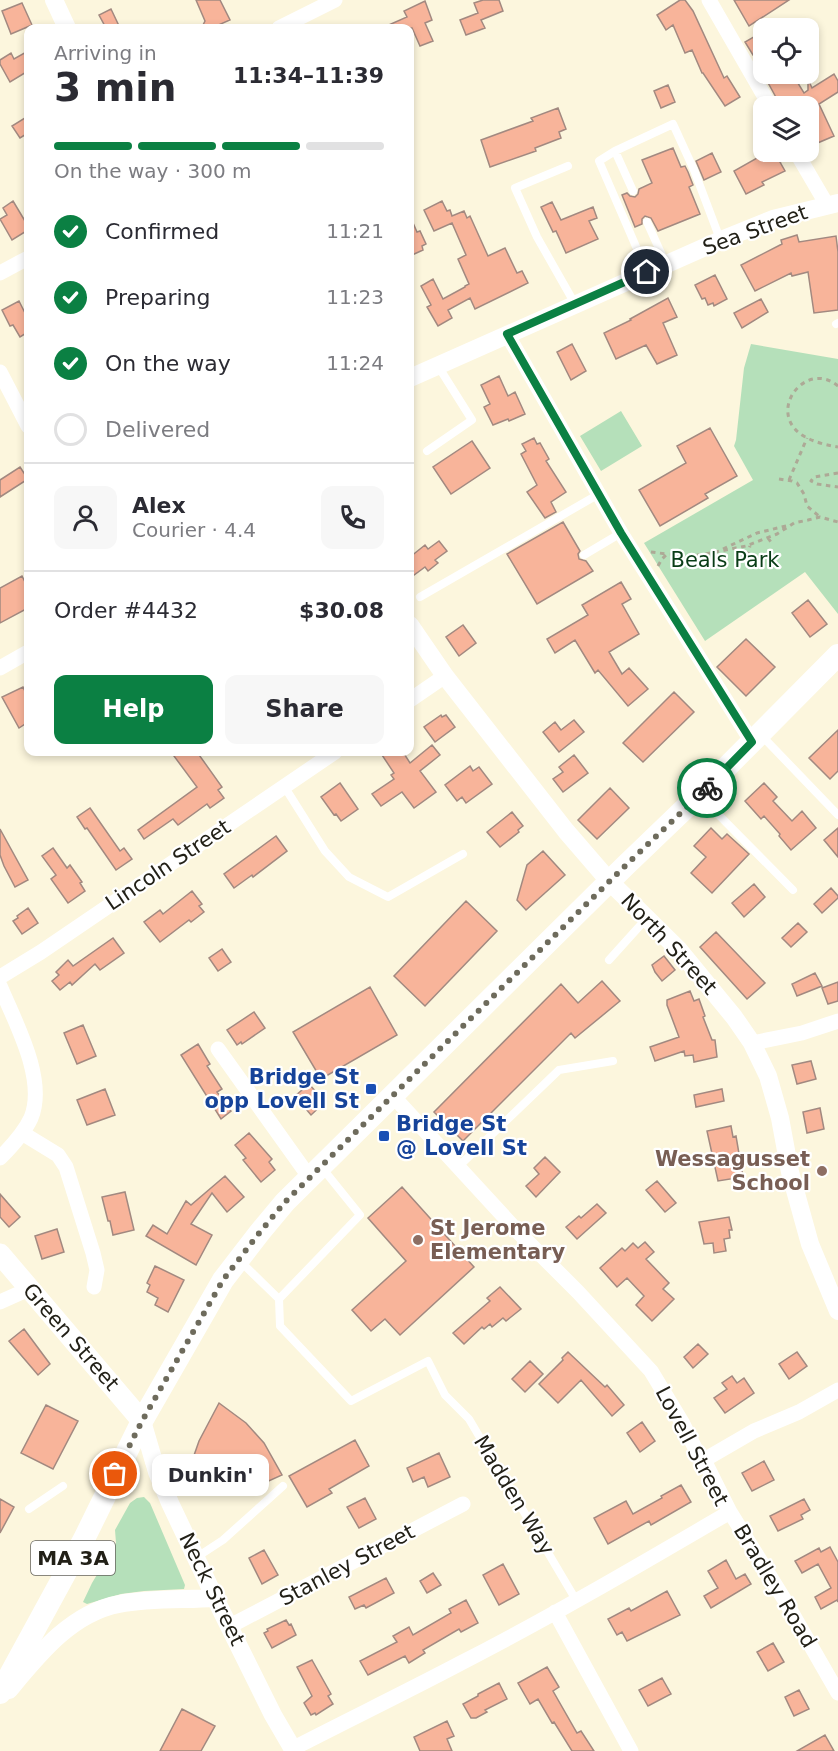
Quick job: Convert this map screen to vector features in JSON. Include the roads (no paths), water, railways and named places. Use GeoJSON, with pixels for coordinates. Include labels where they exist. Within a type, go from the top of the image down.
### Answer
{"type":"FeatureCollection","features":[{"type":"Feature","properties":{"kind":"main road","name":"MA 3A"},"geometry":{"type":"LineString","coordinates":[[0,1694],[84,1539],[142,1421],[223,1280],[285,1202],[756,738],[835,664]]}},
{"type":"Feature","properties":{"kind":"main road","name":"Green Street"},"geometry":{"type":"LineString","coordinates":[[0,1254],[142,1421]]}},
{"type":"Feature","properties":{"kind":"street"},"geometry":{"type":"LineString","coordinates":[[54,0],[65,24]]}},
{"type":"Feature","properties":{"kind":"street"},"geometry":{"type":"LineString","coordinates":[[287,24],[335,0]]}},
{"type":"Feature","properties":{"kind":"street"},"geometry":{"type":"LineString","coordinates":[[709,0],[764,96]]}},
{"type":"Feature","properties":{"kind":"street"},"geometry":{"type":"LineString","coordinates":[[803,162],[832,204]]}},
{"type":"Feature","properties":{"kind":"street","name":"Sea Street"},"geometry":{"type":"LineString","coordinates":[[414,376],[721,240],[773,219],[832,204]]}},
{"type":"Feature","properties":{"kind":"street"},"geometry":{"type":"LineString","coordinates":[[0,273],[24,260]]}},
{"type":"Feature","properties":{"kind":"street"},"geometry":{"type":"LineString","coordinates":[[507,334],[621,533],[756,738]]}},
{"type":"Feature","properties":{"kind":"street"},"geometry":{"type":"LineString","coordinates":[[0,372],[24,418]]}},
{"type":"Feature","properties":{"kind":"street","name":"North Street"},"geometry":{"type":"LineString","coordinates":[[414,631],[445,676],[566,831],[610,882],[679,950],[734,1017],[752,1043],[768,1076],[780,1118],[790,1172],[810,1244],[838,1311]]}},
{"type":"Feature","properties":{"kind":"street"},"geometry":{"type":"LineString","coordinates":[[0,668],[24,654]]}},
{"type":"Feature","properties":{"kind":"street"},"geometry":{"type":"LineString","coordinates":[[414,697],[445,676]]}},
{"type":"Feature","properties":{"kind":"street","name":"Lincoln Street"},"geometry":{"type":"LineString","coordinates":[[0,977],[41,952],[329,756]]}},
{"type":"Feature","properties":{"kind":"street"},"geometry":{"type":"LineString","coordinates":[[0,986],[32,1068],[35,1099],[31,1117],[22,1133],[0,1158]]}},
{"type":"Feature","properties":{"kind":"street"},"geometry":{"type":"LineString","coordinates":[[752,1043],[802,1033],[838,1021]]}},
{"type":"Feature","properties":{"kind":"street"},"geometry":{"type":"LineString","coordinates":[[218,1049],[316,1172]]}},
{"type":"Feature","properties":{"kind":"street","name":"Lovell Street"},"geometry":{"type":"LineString","coordinates":[[293,1750],[369,1708],[460,1664],[729,1512],[704,1460],[651,1371],[393,1096]]}},
{"type":"Feature","properties":{"kind":"street"},"geometry":{"type":"LineString","coordinates":[[22,1133],[58,1155],[66,1167],[93,1253],[96,1270],[94,1287]]}},
{"type":"Feature","properties":{"kind":"street"},"geometry":{"type":"LineString","coordinates":[[0,1302],[29,1289]]}},
{"type":"Feature","properties":{"kind":"street"},"geometry":{"type":"LineString","coordinates":[[704,1460],[754,1431],[799,1412],[838,1390]]}},
{"type":"Feature","properties":{"kind":"street","name":"Neck Street"},"geometry":{"type":"LineString","coordinates":[[142,1421],[157,1472],[196,1558],[273,1715],[293,1750]]}},
{"type":"Feature","properties":{"kind":"street","name":"Stanley Street"},"geometry":{"type":"LineString","coordinates":[[230,1626],[463,1504]]}},
{"type":"Feature","properties":{"kind":"street","name":"Bradley Road"},"geometry":{"type":"LineString","coordinates":[[729,1512],[784,1599],[838,1692]]}},
{"type":"Feature","properties":{"kind":"street"},"geometry":{"type":"LineString","coordinates":[[0,1700],[55,1639],[91,1613],[117,1604],[215,1598]]}},
{"type":"Feature","properties":{"kind":"street"},"geometry":{"type":"LineString","coordinates":[[555,1612],[631,1751]]}},
{"type":"Feature","properties":{"kind":"lane"},"geometry":{"type":"LineString","coordinates":[[647,272],[599,161],[615,151],[674,124],[721,240]]}},
{"type":"Feature","properties":{"kind":"lane"},"geometry":{"type":"LineString","coordinates":[[615,151],[633,191]]}},
{"type":"Feature","properties":{"kind":"lane"},"geometry":{"type":"LineString","coordinates":[[568,166],[515,188],[537,237],[575,304]]}},
{"type":"Feature","properties":{"kind":"lane"},"geometry":{"type":"LineString","coordinates":[[646,222],[666,264]]}},
{"type":"Feature","properties":{"kind":"lane"},"geometry":{"type":"LineString","coordinates":[[427,451],[472,420],[437,365]]}},
{"type":"Feature","properties":{"kind":"lane"},"geometry":{"type":"LineString","coordinates":[[420,597],[599,494]]}},
{"type":"Feature","properties":{"kind":"lane"},"geometry":{"type":"LineString","coordinates":[[585,555],[621,533]]}},
{"type":"Feature","properties":{"kind":"lane"},"geometry":{"type":"LineString","coordinates":[[756,738],[838,815]]}},
{"type":"Feature","properties":{"kind":"lane"},"geometry":{"type":"LineString","coordinates":[[284,786],[325,851],[349,877],[388,897],[463,854]]}},
{"type":"Feature","properties":{"kind":"lane"},"geometry":{"type":"LineString","coordinates":[[699,795],[793,890]]}},
{"type":"Feature","properties":{"kind":"lane"},"geometry":{"type":"LineString","coordinates":[[609,960],[648,918]]}},
{"type":"Feature","properties":{"kind":"lane"},"geometry":{"type":"LineString","coordinates":[[458,1167],[559,1070],[613,1061]]}},
{"type":"Feature","properties":{"kind":"lane"},"geometry":{"type":"LineString","coordinates":[[238,1260],[279,1299],[360,1215],[316,1172]]}},
{"type":"Feature","properties":{"kind":"lane","name":"Madden Way"},"geometry":{"type":"LineString","coordinates":[[279,1299],[280,1326],[351,1401],[428,1361],[445,1395],[469,1419],[576,1600]]}},
{"type":"Feature","properties":{"kind":"lane"},"geometry":{"type":"LineString","coordinates":[[29,1509],[63,1486]]}},
{"type":"Feature","properties":{"kind":"lane"},"geometry":{"type":"LineString","coordinates":[[196,1558],[223,1540],[283,1486]]}},
{"type":"Feature","properties":{"kind":"place","name":"Bridge St opp Lovell St"},"geometry":{"type":"Point","coordinates":[371,1089]}},
{"type":"Feature","properties":{"kind":"place","name":"Bridge St @ Lovell St"},"geometry":{"type":"Point","coordinates":[384,1136]}},
{"type":"Feature","properties":{"kind":"place","name":"Wessagusset School"},"geometry":{"type":"Point","coordinates":[822,1171]}},
{"type":"Feature","properties":{"kind":"place","name":"St Jerome Elementary"},"geometry":{"type":"Point","coordinates":[418,1240]}},
{"type":"Feature","properties":{"kind":"place","name":"Dunkin'"},"geometry":{"type":"Point","coordinates":[115,1474]}},
{"type":"Feature","properties":{"kind":"park label","name":"Beals Park"},"geometry":{"type":"Point","coordinates":[725,560]}}]}
